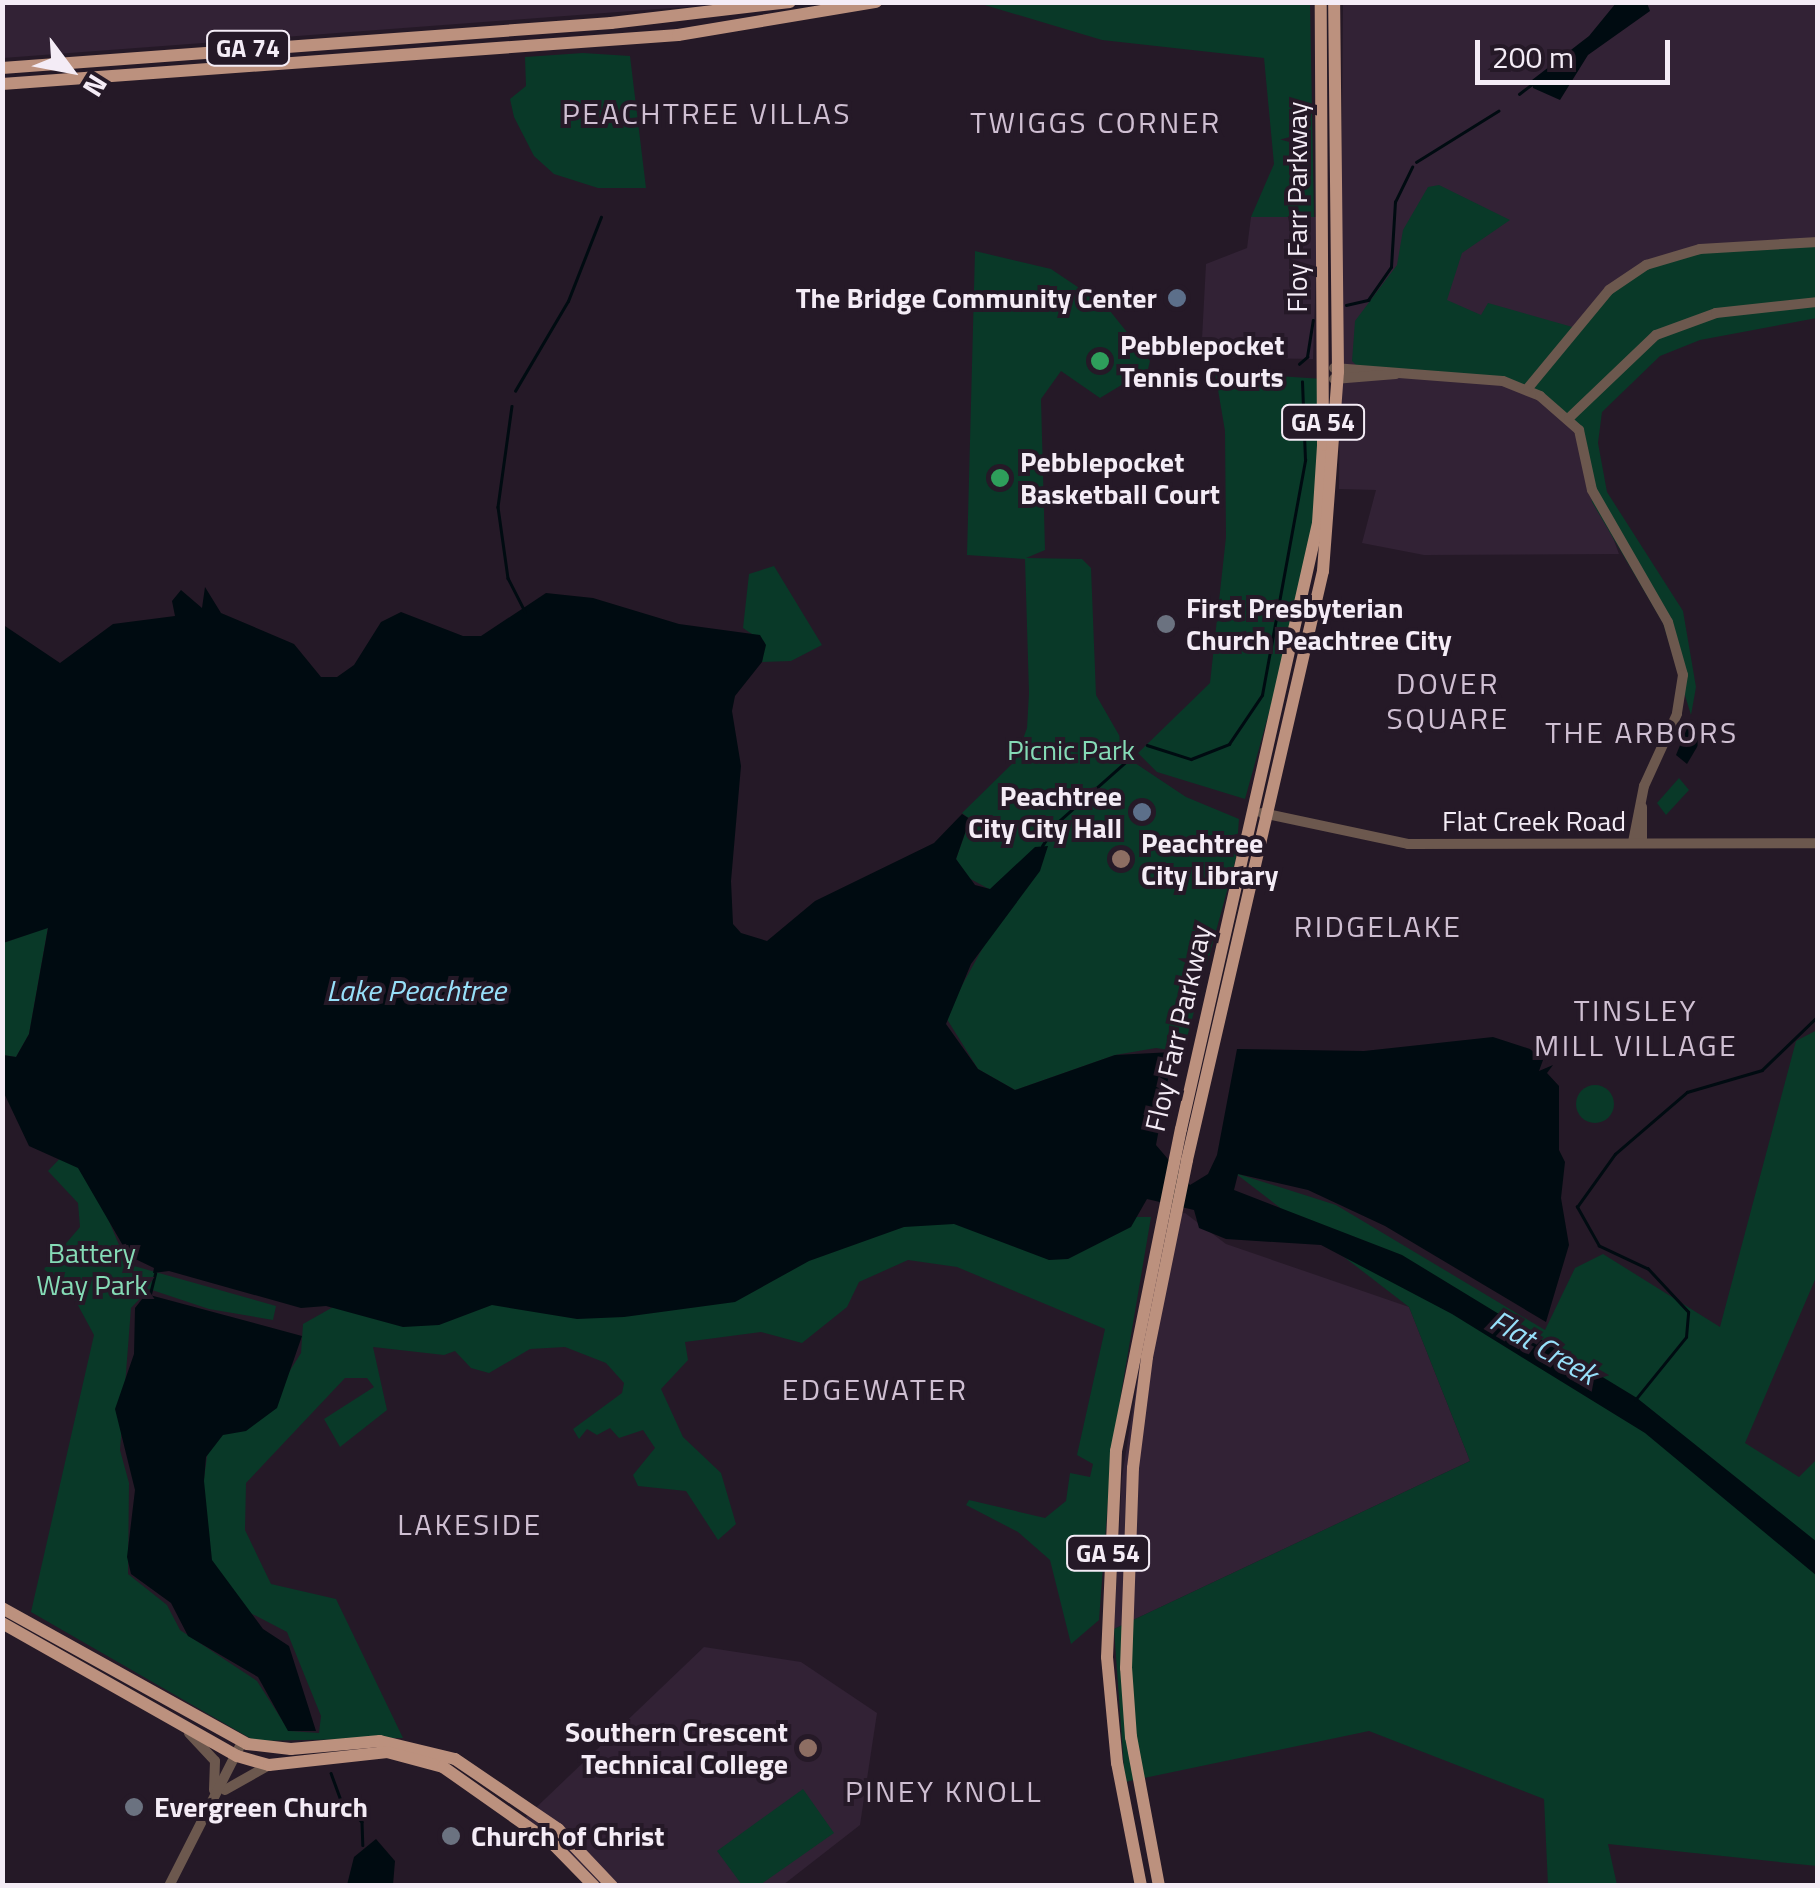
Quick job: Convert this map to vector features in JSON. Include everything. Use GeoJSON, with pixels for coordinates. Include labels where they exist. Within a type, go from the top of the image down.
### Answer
{"type":"FeatureCollection","features":[{"type":"Feature","properties":{"kind":"main road","name":"GA 74"},"geometry":{"type":"LineString","coordinates":[[2,68],[611,23],[790,2]]}},
{"type":"Feature","properties":{"kind":"main road","name":"GA 74"},"geometry":{"type":"LineString","coordinates":[[2,84],[678,34],[876,2]]}},
{"type":"Feature","properties":{"kind":"main road"},"geometry":{"type":"LineString","coordinates":[[1323,2],[1325,18],[1341,31]]}},
{"type":"Feature","properties":{"kind":"main road","name":"Floy Farr Parkway"},"geometry":{"type":"LineString","coordinates":[[1323,2],[1330,373]]}},
{"type":"Feature","properties":{"kind":"main road","name":"Floy Farr Parkway"},"geometry":{"type":"LineString","coordinates":[[1142,1886],[1117,1764],[1107,1560],[1116,1451],[1259,812],[1322,570],[1341,31],[1334,2]]}},
{"type":"Feature","properties":{"kind":"main road"},"geometry":{"type":"LineString","coordinates":[[1321,41],[1328,39],[1336,104]]}},
{"type":"Feature","properties":{"kind":"main road","name":"Floy Farr Parkway"},"geometry":{"type":"LineString","coordinates":[[1158,1886],[1131,1737],[1124,1598],[1147,1357],[1168,1223]]}},
{"type":"Feature","properties":{"kind":"main road"},"geometry":{"type":"LineString","coordinates":[[2,1608],[242,1742],[291,1749],[431,1748],[484,1775],[558,1829],[612,1886]]}},
{"type":"Feature","properties":{"kind":"main road"},"geometry":{"type":"LineString","coordinates":[[2,1623],[237,1756],[268,1765],[368,1748],[416,1756],[443,1766],[555,1846],[594,1886]]}},
{"type":"Feature","properties":{"kind":"street"},"geometry":{"type":"LineString","coordinates":[[1528,388],[1609,290],[1646,265],[1700,249],[1818,242]]}},
{"type":"Feature","properties":{"kind":"street"},"geometry":{"type":"LineString","coordinates":[[1569,418],[1656,334],[1716,313],[1818,302]]}},
{"type":"Feature","properties":{"kind":"street"},"geometry":{"type":"LineString","coordinates":[[1330,373],[1480,378],[1528,388],[1579,430],[1602,513],[1668,622],[1681,666],[1677,714],[1641,801],[1638,842]]}},
{"type":"Feature","properties":{"kind":"street","name":"Flat Creek Road"},"geometry":{"type":"LineString","coordinates":[[1259,812],[1408,844],[1818,843]]}},
{"type":"Feature","properties":{"kind":"street"},"geometry":{"type":"LineString","coordinates":[[182,1726],[209,1751],[217,1769],[200,1829]]}},
{"type":"Feature","properties":{"kind":"street"},"geometry":{"type":"LineString","coordinates":[[169,1886],[242,1742]]}},
{"type":"Feature","properties":{"kind":"street"},"geometry":{"type":"LineString","coordinates":[[200,1829],[229,1785],[268,1765]]}},
{"type":"Feature","properties":{"kind":"shaded area"},"geometry":{"type":"Polygon","coordinates":[[[3,3],[738,3],[3,58],[3,3]]]}},
{"type":"Feature","properties":{"kind":"shaded area"},"geometry":{"type":"Polygon","coordinates":[[[1343,3],[1817,3],[1817,242],[1569,418],[1619,554],[1424,555],[1362,543],[1376,490],[1339,489],[1343,3]]]}},
{"type":"Feature","properties":{"kind":"shaded area"},"geometry":{"type":"Polygon","coordinates":[[[1251,217],[1318,217],[1313,359],[1201,357],[1206,264],[1247,248],[1251,217]]]}},
{"type":"Feature","properties":{"kind":"shaded area"},"geometry":{"type":"Polygon","coordinates":[[[1185,1213],[1226,1244],[1409,1307],[1470,1461],[1114,1629],[1122,1477],[1146,1325],[1171,1215],[1185,1213]]]}},
{"type":"Feature","properties":{"kind":"shaded area"},"geometry":{"type":"Polygon","coordinates":[[[704,1647],[801,1662],[877,1713],[860,1825],[783,1885],[593,1885],[522,1821],[704,1647]]]}},
{"type":"Feature","properties":{"kind":"green space"},"geometry":{"type":"Polygon","coordinates":[[[978,3],[1310,3],[1314,217],[1251,217],[1274,164],[1264,58],[1102,40],[978,3]]]}},
{"type":"Feature","properties":{"kind":"green space"},"geometry":{"type":"Polygon","coordinates":[[[583,53],[630,56],[646,188],[598,188],[554,174],[534,156],[514,117],[510,99],[526,86],[525,57],[583,53]]]}},
{"type":"Feature","properties":{"kind":"green space"},"geometry":{"type":"Polygon","coordinates":[[[1439,185],[1510,220],[1462,253],[1447,300],[1481,315],[1488,303],[1576,328],[1627,276],[1691,250],[1817,241],[1817,318],[1700,340],[1660,356],[1602,412],[1598,443],[1607,492],[1683,611],[1696,687],[1691,715],[1663,623],[1592,502],[1581,436],[1528,388],[1360,369],[1352,361],[1355,321],[1397,265],[1403,230],[1428,187],[1439,185]]]}},
{"type":"Feature","properties":{"kind":"green space","name":"Picnic Park"},"geometry":{"type":"Polygon","coordinates":[[[975,251],[1051,269],[1106,306],[1150,361],[1148,369],[1100,398],[1061,371],[1041,399],[1045,550],[1026,558],[1082,559],[1091,568],[1096,695],[1135,763],[1186,797],[1239,819],[1236,858],[1183,1052],[1156,1048],[1115,1055],[1015,1090],[978,1069],[945,1016],[996,924],[989,889],[967,877],[956,859],[970,819],[962,813],[1015,761],[1027,728],[1029,693],[1025,559],[967,555],[975,251]]]}},
{"type":"Feature","properties":{"kind":"green space"},"geometry":{"type":"Polygon","coordinates":[[[1215,372],[1323,379],[1313,554],[1245,799],[1157,772],[1138,753],[1210,683],[1226,537],[1225,431],[1215,372]]]}},
{"type":"Feature","properties":{"kind":"green space"},"geometry":{"type":"Polygon","coordinates":[[[774,566],[822,645],[791,661],[762,662],[765,643],[743,628],[749,574],[774,566]]]}},
{"type":"Feature","properties":{"kind":"green space"},"geometry":{"type":"Polygon","coordinates":[[[1679,778],[1689,790],[1666,815],[1657,803],[1679,778]]]}},
{"type":"Feature","properties":{"kind":"green space"},"geometry":{"type":"Polygon","coordinates":[[[48,927],[29,1034],[16,1057],[3,1055],[3,943],[48,927]]]}},
{"type":"Feature","properties":{"kind":"green space","name":"Flat Creek"},"geometry":{"type":"Polygon","coordinates":[[[1817,1030],[1817,1275],[1745,1443],[1799,1477],[1817,1459],[1817,1866],[1608,1844],[1617,1885],[1548,1885],[1544,1799],[1369,1731],[1125,1782],[1114,1629],[1470,1461],[1409,1307],[1235,1173],[1336,1205],[1545,1330],[1575,1268],[1603,1254],[1720,1327],[1796,1041],[1817,1030]]]}},
{"type":"Feature","properties":{"kind":"green space"},"geometry":{"type":"Polygon","coordinates":[[[1595,1085],[1608,1091],[1614,1104],[1608,1117],[1595,1123],[1582,1117],[1576,1104],[1582,1091],[1595,1085]]]}},
{"type":"Feature","properties":{"kind":"green space","name":"Battery Way Park"},"geometry":{"type":"Polygon","coordinates":[[[66,1152],[96,1190],[127,1264],[276,1306],[273,1320],[209,1309],[149,1289],[131,1308],[120,1450],[129,1483],[128,1574],[167,1605],[180,1630],[257,1681],[289,1731],[319,1733],[321,1716],[287,1632],[235,1605],[193,1558],[209,1442],[267,1407],[301,1353],[303,1324],[342,1302],[912,1216],[1151,1217],[1112,1447],[1099,1620],[1071,1644],[1050,1560],[1018,1532],[966,1505],[969,1500],[1045,1518],[1066,1501],[1070,1473],[1090,1477],[1093,1464],[1077,1455],[1105,1329],[957,1267],[908,1260],[859,1282],[847,1307],[802,1343],[761,1332],[685,1342],[688,1360],[661,1389],[683,1437],[721,1473],[736,1524],[718,1540],[686,1491],[638,1486],[633,1475],[655,1448],[643,1430],[619,1438],[610,1428],[597,1435],[587,1429],[579,1439],[573,1429],[622,1393],[624,1383],[606,1363],[565,1347],[530,1349],[489,1373],[471,1368],[455,1351],[444,1355],[373,1347],[387,1410],[340,1447],[324,1419],[374,1387],[367,1378],[345,1378],[246,1483],[245,1530],[271,1584],[336,1599],[403,1738],[255,1741],[31,1612],[94,1335],[73,1296],[44,1269],[80,1227],[78,1203],[48,1171],[66,1152]]]}},
{"type":"Feature","properties":{"kind":"green space"},"geometry":{"type":"Polygon","coordinates":[[[803,1789],[834,1833],[760,1885],[742,1885],[717,1851],[803,1789]]]}},
{"type":"Feature","properties":{"kind":"water"},"geometry":{"type":"Polygon","coordinates":[[[1616,3],[1647,3],[1650,11],[1588,55],[1560,100],[1533,88],[1532,80],[1589,36],[1616,3]]]}},
{"type":"Feature","properties":{"kind":"water","name":"Lake Peachtree"},"geometry":{"type":"Polygon","coordinates":[[[205,587],[221,613],[294,644],[321,677],[337,677],[354,665],[381,622],[401,612],[463,636],[481,636],[546,593],[593,598],[679,624],[760,635],[766,645],[762,662],[735,696],[732,711],[741,766],[731,881],[733,924],[741,933],[767,941],[815,901],[934,843],[962,814],[970,819],[956,859],[975,885],[990,889],[1035,847],[1048,846],[1040,871],[971,964],[946,1024],[978,1069],[1015,1090],[1115,1055],[1173,1052],[1156,1145],[1190,1185],[1208,1174],[1217,1155],[1237,1049],[1364,1051],[1493,1037],[1530,1049],[1543,1060],[1539,1071],[1553,1065],[1547,1073],[1559,1086],[1559,1150],[1565,1162],[1561,1198],[1569,1245],[1546,1322],[1385,1226],[1308,1190],[1238,1174],[1234,1190],[1402,1255],[1637,1398],[1817,1542],[1817,1576],[1645,1433],[1452,1314],[1321,1245],[1226,1239],[1199,1228],[1194,1210],[1147,1199],[1131,1227],[1068,1259],[1049,1260],[954,1224],[904,1227],[809,1261],[735,1302],[624,1317],[577,1319],[492,1305],[439,1325],[403,1327],[326,1306],[301,1308],[169,1271],[153,1273],[154,1268],[129,1256],[78,1168],[29,1146],[3,1091],[3,1055],[16,1057],[29,1034],[48,928],[3,943],[2,624],[60,663],[113,624],[175,616],[172,601],[181,590],[202,608],[205,587]]]}},
{"type":"Feature","properties":{"kind":"water"},"geometry":{"type":"Polygon","coordinates":[[[1688,726],[1697,728],[1700,742],[1687,764],[1676,755],[1688,726]]]}},
{"type":"Feature","properties":{"kind":"water"},"geometry":{"type":"Polygon","coordinates":[[[146,1294],[302,1336],[277,1408],[246,1431],[223,1435],[206,1457],[204,1481],[212,1560],[263,1629],[289,1646],[316,1731],[288,1731],[258,1677],[188,1636],[171,1603],[131,1574],[127,1557],[135,1490],[115,1409],[134,1354],[135,1308],[146,1294]]]}},
{"type":"Feature","properties":{"kind":"water"},"geometry":{"type":"Polygon","coordinates":[[[376,1839],[395,1861],[393,1885],[347,1885],[354,1857],[376,1839]]]}},
{"type":"Feature","properties":{"kind":"waterway"},"geometry":{"type":"LineString","coordinates":[[1519,94],[1531,85]]}},
{"type":"Feature","properties":{"kind":"waterway"},"geometry":{"type":"LineString","coordinates":[[1416,162],[1498,111]]}},
{"type":"Feature","properties":{"kind":"waterway"},"geometry":{"type":"LineString","coordinates":[[1346,305],[1368,300],[1391,267],[1395,202],[1412,167]]}},
{"type":"Feature","properties":{"kind":"waterway"},"geometry":{"type":"LineString","coordinates":[[515,391],[568,301],[601,217]]}},
{"type":"Feature","properties":{"kind":"waterway"},"geometry":{"type":"LineString","coordinates":[[1299,364],[1307,357],[1313,320]]}},
{"type":"Feature","properties":{"kind":"waterway"},"geometry":{"type":"LineString","coordinates":[[1147,745],[1191,759],[1229,744],[1262,695],[1305,460],[1302,382]]}},
{"type":"Feature","properties":{"kind":"waterway"},"geometry":{"type":"LineString","coordinates":[[512,406],[498,507],[508,578],[525,612]]}},
{"type":"Feature","properties":{"kind":"waterway"},"geometry":{"type":"LineString","coordinates":[[1042,846],[1058,822],[1130,758]]}},
{"type":"Feature","properties":{"kind":"waterway"},"geometry":{"type":"LineString","coordinates":[[1635,1400],[1686,1337],[1688,1312],[1648,1269],[1599,1246],[1577,1207],[1615,1154],[1687,1092],[1762,1070],[1818,1016]]}},
{"type":"Feature","properties":{"kind":"waterway"},"geometry":{"type":"LineString","coordinates":[[150,1294],[155,1274]]}},
{"type":"Feature","properties":{"kind":"waterway"},"geometry":{"type":"LineString","coordinates":[[331,1773],[341,1800],[362,1822],[363,1845]]}},
{"type":"Feature","properties":{"kind":"place","name":"The Bridge Community Center"},"geometry":{"type":"Point","coordinates":[1177,298]}},
{"type":"Feature","properties":{"kind":"place","name":"Pebblepocket Tennis Courts"},"geometry":{"type":"Point","coordinates":[1100,361]}},
{"type":"Feature","properties":{"kind":"place","name":"Pebblepocket Basketball Court"},"geometry":{"type":"Point","coordinates":[1000,478]}},
{"type":"Feature","properties":{"kind":"place","name":"First Presbyterian Church Peachtree City"},"geometry":{"type":"Point","coordinates":[1166,624]}},
{"type":"Feature","properties":{"kind":"place","name":"Peachtree City City Hall"},"geometry":{"type":"Point","coordinates":[1142,812]}},
{"type":"Feature","properties":{"kind":"place","name":"Peachtree City Library"},"geometry":{"type":"Point","coordinates":[1121,859]}},
{"type":"Feature","properties":{"kind":"place","name":"Southern Crescent Technical College"},"geometry":{"type":"Point","coordinates":[808,1748]}},
{"type":"Feature","properties":{"kind":"place","name":"Evergreen Church"},"geometry":{"type":"Point","coordinates":[134,1807]}},
{"type":"Feature","properties":{"kind":"place","name":"Church of Christ"},"geometry":{"type":"Point","coordinates":[451,1836]}},
{"type":"Feature","properties":{"kind":"district","name":"PEACHTREE VILLAS"},"geometry":{"type":"Point","coordinates":[707,113]}},
{"type":"Feature","properties":{"kind":"district","name":"TWIGGS CORNER"},"geometry":{"type":"Point","coordinates":[1096,122]}},
{"type":"Feature","properties":{"kind":"district","name":"DOVER SQUARE"},"geometry":{"type":"Point","coordinates":[1448,700]}},
{"type":"Feature","properties":{"kind":"district","name":"THE ARBORS"},"geometry":{"type":"Point","coordinates":[1642,732]}},
{"type":"Feature","properties":{"kind":"district","name":"RIDGELAKE"},"geometry":{"type":"Point","coordinates":[1378,926]}},
{"type":"Feature","properties":{"kind":"district","name":"TINSLEY MILL VILLAGE"},"geometry":{"type":"Point","coordinates":[1636,1027]}},
{"type":"Feature","properties":{"kind":"district","name":"EDGEWATER"},"geometry":{"type":"Point","coordinates":[875,1389]}},
{"type":"Feature","properties":{"kind":"district","name":"LAKESIDE"},"geometry":{"type":"Point","coordinates":[470,1524]}},
{"type":"Feature","properties":{"kind":"district","name":"PINEY KNOLL"},"geometry":{"type":"Point","coordinates":[944,1791]}}]}
